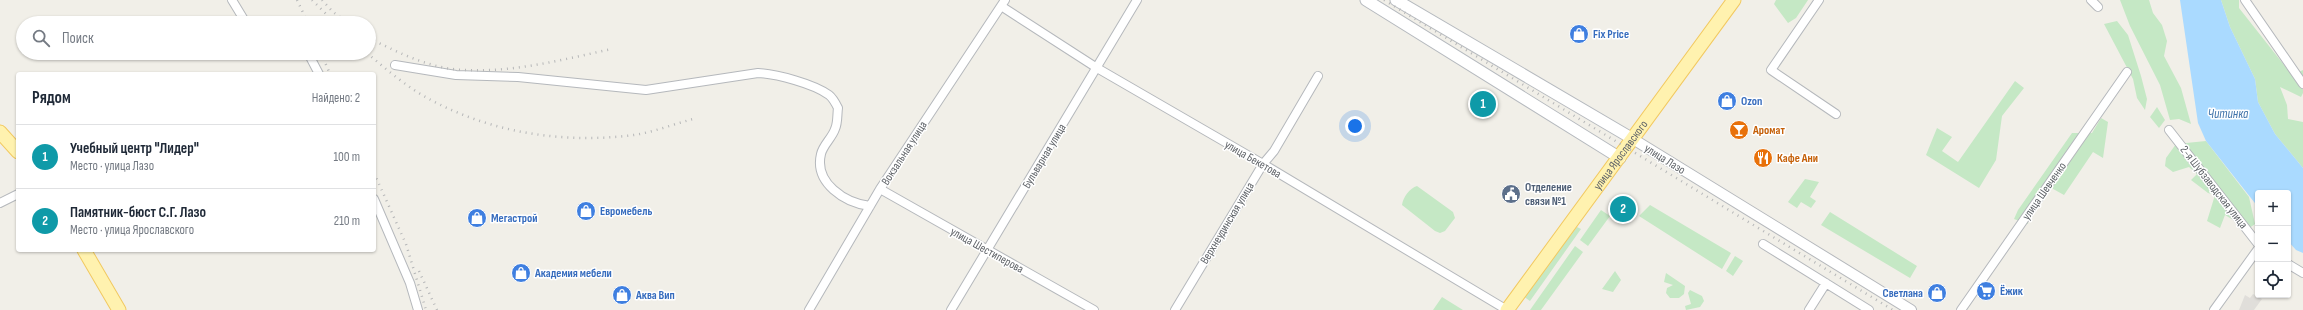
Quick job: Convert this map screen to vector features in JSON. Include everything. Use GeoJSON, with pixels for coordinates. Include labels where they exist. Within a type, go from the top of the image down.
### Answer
{"type":"FeatureCollection","features":[{"type":"Feature","properties":{"kind":"main road"},"geometry":{"type":"LineString","coordinates":[[1366,0],[1620,158]]}},
{"type":"Feature","properties":{"kind":"main road","name":"улица Лазо"},"geometry":{"type":"LineString","coordinates":[[1396,0],[1634,140]]}},
{"type":"Feature","properties":{"kind":"main road","name":"улица Ярославского"},"geometry":{"type":"LineString","coordinates":[[1507,310],[1634,140],[1734,0]]}},
{"type":"Feature","properties":{"kind":"main road"},"geometry":{"type":"LineString","coordinates":[[0,132],[16,150]]}},
{"type":"Feature","properties":{"kind":"main road"},"geometry":{"type":"LineString","coordinates":[[85,252],[119,310]]}},
{"type":"Feature","properties":{"kind":"street"},"geometry":{"type":"LineString","coordinates":[[232,0],[242,16]]}},
{"type":"Feature","properties":{"kind":"street","name":"Бульварная улица"},"geometry":{"type":"LineString","coordinates":[[951,310],[1097,68],[1136,0]]}},
{"type":"Feature","properties":{"kind":"street"},"geometry":{"type":"LineString","coordinates":[[1818,0],[1771,70],[1836,114]]}},
{"type":"Feature","properties":{"kind":"street"},"geometry":{"type":"LineString","coordinates":[[2091,0],[2098,8]]}},
{"type":"Feature","properties":{"kind":"street"},"geometry":{"type":"LineString","coordinates":[[2245,0],[2303,84]]}},
{"type":"Feature","properties":{"kind":"street","name":"улица Бекетова"},"geometry":{"type":"LineString","coordinates":[[1003,3],[1097,68],[1507,310]]}},
{"type":"Feature","properties":{"kind":"street","name":"Вокзальная улица"},"geometry":{"type":"LineString","coordinates":[[809,310],[880,189],[1003,3]]}},
{"type":"Feature","properties":{"kind":"street"},"geometry":{"type":"LineString","coordinates":[[312,60],[318,72]]}},
{"type":"Feature","properties":{"kind":"street"},"geometry":{"type":"LineString","coordinates":[[395,65],[456,75],[518,77],[646,90],[758,73],[772,74],[793,79],[830,95],[838,108],[835,129],[821,152],[819,166],[825,179],[841,198],[856,204],[870,206]]}},
{"type":"Feature","properties":{"kind":"street","name":"улица Шевченко"},"geometry":{"type":"LineString","coordinates":[[1961,310],[2127,72]]}},
{"type":"Feature","properties":{"kind":"street","name":"Верхнеудинская улица"},"geometry":{"type":"LineString","coordinates":[[1175,310],[1262,164],[1274,151],[1318,76]]}},
{"type":"Feature","properties":{"kind":"street","name":"2-я Шубзаводская улица"},"geometry":{"type":"LineString","coordinates":[[2169,130],[2255,240]]}},
{"type":"Feature","properties":{"kind":"street","name":"улица Лазо"},"geometry":{"type":"LineString","coordinates":[[1634,140],[1911,310]]}},
{"type":"Feature","properties":{"kind":"street","name":"улица Шестиперова"},"geometry":{"type":"LineString","coordinates":[[880,189],[1094,310]]}},
{"type":"Feature","properties":{"kind":"street"},"geometry":{"type":"LineString","coordinates":[[0,203],[16,195]]}},
{"type":"Feature","properties":{"kind":"street"},"geometry":{"type":"LineString","coordinates":[[376,204],[410,283],[418,310]]}},
{"type":"Feature","properties":{"kind":"street"},"geometry":{"type":"LineString","coordinates":[[1763,244],[1869,310]]}},
{"type":"Feature","properties":{"kind":"street"},"geometry":{"type":"LineString","coordinates":[[2214,310],[2255,253]]}},
{"type":"Feature","properties":{"kind":"street"},"geometry":{"type":"LineString","coordinates":[[2291,266],[2303,273]]}},
{"type":"Feature","properties":{"kind":"street"},"geometry":{"type":"LineString","coordinates":[[1809,310],[1826,283]]}},
{"type":"Feature","properties":{"kind":"shaded area"},"geometry":{"type":"Polygon","coordinates":[[[2253,294],[2255,295],[2255,298],[2262,299],[2254,310],[2239,310],[2245,295],[2250,298],[2253,294]]]}},
{"type":"Feature","properties":{"kind":"green space"},"geometry":{"type":"Polygon","coordinates":[[[1776,0],[1808,0],[1796,18],[1788,23],[1774,4],[1776,0]]]}},
{"type":"Feature","properties":{"kind":"green space"},"geometry":{"type":"Polygon","coordinates":[[[2120,0],[2149,0],[2153,13],[2162,25],[2167,41],[2164,56],[2181,88],[2191,124],[2179,119],[2170,120],[2160,85],[2130,26],[2120,0]]]}},
{"type":"Feature","properties":{"kind":"green space"},"geometry":{"type":"Polygon","coordinates":[[[2221,0],[2239,0],[2239,8],[2292,75],[2303,70],[2303,93],[2301,97],[2280,87],[2287,105],[2288,119],[2303,122],[2303,168],[2275,134],[2258,102],[2255,79],[2230,27],[2221,0]]]}},
{"type":"Feature","properties":{"kind":"green space"},"geometry":{"type":"Polygon","coordinates":[[[2117,21],[2128,35],[2141,76],[2147,99],[2145,110],[2137,98],[2133,79],[2104,24],[2117,21]]]}},
{"type":"Feature","properties":{"kind":"green space"},"geometry":{"type":"Polygon","coordinates":[[[2015,81],[2024,88],[2002,116],[1996,160],[1979,188],[1926,155],[1937,128],[1952,137],[1942,151],[1958,162],[2015,81]]]}},
{"type":"Feature","properties":{"kind":"green space"},"geometry":{"type":"Polygon","coordinates":[[[2157,107],[2165,120],[2159,128],[2150,117],[2157,107]]]}},
{"type":"Feature","properties":{"kind":"green space"},"geometry":{"type":"Polygon","coordinates":[[[2101,118],[2108,122],[2103,158],[2093,152],[2064,195],[2046,185],[2029,209],[2028,224],[2014,219],[2018,210],[2072,133],[2092,133],[2101,118]]]}},
{"type":"Feature","properties":{"kind":"green space"},"geometry":{"type":"Polygon","coordinates":[[[2206,141],[2249,197],[2255,224],[2248,229],[2225,215],[2220,228],[2207,221],[2215,195],[2208,193],[2191,180],[2197,174],[2189,167],[2173,172],[2165,166],[2166,158],[2176,144],[2206,141]]]}},
{"type":"Feature","properties":{"kind":"green space"},"geometry":{"type":"Polygon","coordinates":[[[1805,179],[1819,182],[1810,197],[1816,201],[1811,208],[1801,202],[1797,208],[1788,202],[1805,179]]]}},
{"type":"Feature","properties":{"kind":"green space"},"geometry":{"type":"Polygon","coordinates":[[[1417,186],[1453,212],[1455,218],[1445,231],[1440,233],[1435,231],[1402,205],[1407,193],[1417,186]]]}},
{"type":"Feature","properties":{"kind":"green space"},"geometry":{"type":"Polygon","coordinates":[[[1650,205],[1731,253],[1722,269],[1639,216],[1650,205]]]}},
{"type":"Feature","properties":{"kind":"green space"},"geometry":{"type":"Polygon","coordinates":[[[1601,210],[1610,216],[1588,246],[1580,240],[1601,210]]]}},
{"type":"Feature","properties":{"kind":"green space"},"geometry":{"type":"Polygon","coordinates":[[[1830,212],[1917,266],[1910,278],[1821,225],[1830,212]]]}},
{"type":"Feature","properties":{"kind":"green space"},"geometry":{"type":"Polygon","coordinates":[[[1577,227],[1581,229],[1530,301],[1523,296],[1577,227]]]}},
{"type":"Feature","properties":{"kind":"green space"},"geometry":{"type":"Polygon","coordinates":[[[1575,246],[1583,252],[1541,310],[1530,310],[1575,246]]]}},
{"type":"Feature","properties":{"kind":"green space"},"geometry":{"type":"Polygon","coordinates":[[[1735,256],[1743,261],[1733,276],[1726,271],[1735,256]]]}},
{"type":"Feature","properties":{"kind":"green space"},"geometry":{"type":"Polygon","coordinates":[[[1615,271],[1621,280],[1613,292],[1602,289],[1615,271]]]}},
{"type":"Feature","properties":{"kind":"green space"},"geometry":{"type":"Polygon","coordinates":[[[1666,273],[1685,286],[1684,294],[1679,298],[1670,298],[1666,293],[1667,288],[1673,285],[1664,282],[1666,273]]]}},
{"type":"Feature","properties":{"kind":"green space"},"geometry":{"type":"Polygon","coordinates":[[[1690,290],[1702,296],[1704,301],[1700,307],[1686,310],[1685,306],[1691,304],[1688,293],[1690,290]]]}},
{"type":"Feature","properties":{"kind":"green space"},"geometry":{"type":"Polygon","coordinates":[[[1442,297],[1463,310],[1433,310],[1442,297]]]}},
{"type":"Feature","properties":{"kind":"water","name":"Читинка"},"geometry":{"type":"Polygon","coordinates":[[[2180,0],[2221,0],[2230,27],[2255,79],[2258,102],[2275,134],[2303,168],[2303,253],[2296,250],[2291,244],[2291,190],[2255,190],[2255,203],[2206,141],[2198,123],[2180,0]]]}},
{"type":"Feature","properties":{"kind":"railway"},"geometry":{"type":"LineString","coordinates":[[297,0],[305,16]]}},
{"type":"Feature","properties":{"kind":"railway"},"geometry":{"type":"LineString","coordinates":[[312,0],[328,16]]}},
{"type":"Feature","properties":{"kind":"railway"},"geometry":{"type":"LineString","coordinates":[[322,0],[338,16]]}},
{"type":"Feature","properties":{"kind":"railway"},"geometry":{"type":"LineString","coordinates":[[1384,0],[1893,310]]}},
{"type":"Feature","properties":{"kind":"railway"},"geometry":{"type":"LineString","coordinates":[[376,41],[430,64],[452,69],[472,70],[513,68],[553,62],[612,49]]}},
{"type":"Feature","properties":{"kind":"railway"},"geometry":{"type":"LineString","coordinates":[[324,60],[329,72]]}},
{"type":"Feature","properties":{"kind":"railway"},"geometry":{"type":"LineString","coordinates":[[375,60],[406,84],[431,100],[479,121],[530,133],[555,137],[581,138],[634,135],[693,119]]}},
{"type":"Feature","properties":{"kind":"railway"},"geometry":{"type":"LineString","coordinates":[[376,177],[406,244],[426,310]]}},
{"type":"Feature","properties":{"kind":"railway"},"geometry":{"type":"LineString","coordinates":[[419,271],[437,310]]}},
{"type":"Feature","properties":{"kind":"place","name":"Fix Price"},"geometry":{"type":"Point","coordinates":[1579,34]}},
{"type":"Feature","properties":{"kind":"place","name":"Ozon"},"geometry":{"type":"Point","coordinates":[1727,101]}},
{"type":"Feature","properties":{"kind":"place","name":"Учебный центр \"Лидер\""},"geometry":{"type":"Point","coordinates":[1483,104]}},
{"type":"Feature","properties":{"kind":"place","name":"Аромат"},"geometry":{"type":"Point","coordinates":[1739,130]}},
{"type":"Feature","properties":{"kind":"place","name":"Кафе Ани"},"geometry":{"type":"Point","coordinates":[1763,158]}},
{"type":"Feature","properties":{"kind":"place","name":"Отделение связи №1"},"geometry":{"type":"Point","coordinates":[1511,194]}},
{"type":"Feature","properties":{"kind":"place","name":"Памятник-бюст С.Г. Лазо"},"geometry":{"type":"Point","coordinates":[1623,209]}},
{"type":"Feature","properties":{"kind":"place","name":"Евромебель"},"geometry":{"type":"Point","coordinates":[586,211]}},
{"type":"Feature","properties":{"kind":"place","name":"Мегастрой"},"geometry":{"type":"Point","coordinates":[477,218]}},
{"type":"Feature","properties":{"kind":"place","name":"Академия мебели"},"geometry":{"type":"Point","coordinates":[521,273]}},
{"type":"Feature","properties":{"kind":"place","name":"Ёжик"},"geometry":{"type":"Point","coordinates":[1986,291]}},
{"type":"Feature","properties":{"kind":"place","name":"Светлана"},"geometry":{"type":"Point","coordinates":[1937,293]}},
{"type":"Feature","properties":{"kind":"place","name":"Аква Вип"},"geometry":{"type":"Point","coordinates":[622,295]}}]}
